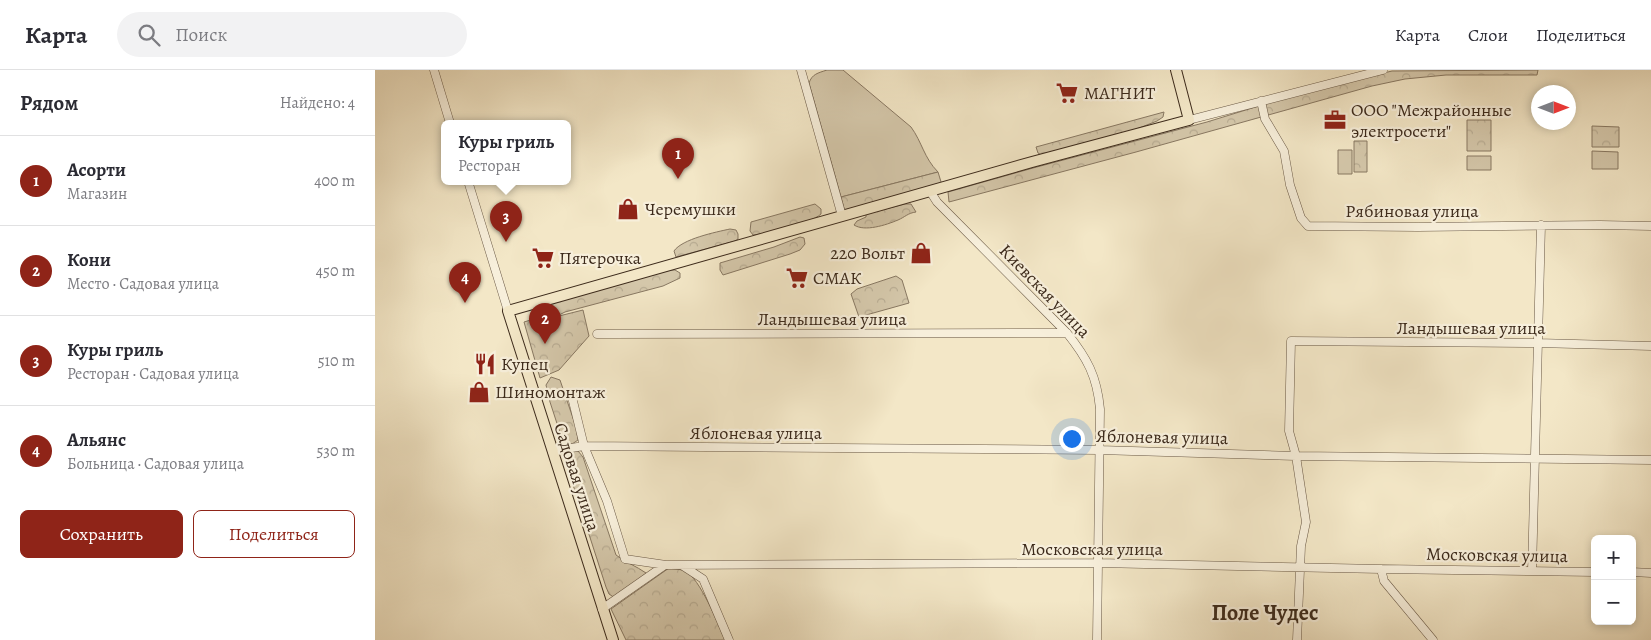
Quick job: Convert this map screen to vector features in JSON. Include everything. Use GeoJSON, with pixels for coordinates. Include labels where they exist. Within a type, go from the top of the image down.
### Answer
{"type":"FeatureCollection","features":[{"type":"Feature","properties":{"kind":"main road"},"geometry":{"type":"LineString","coordinates":[[508,311],[930,191],[1189,120],[1176,70]]}},
{"type":"Feature","properties":{"kind":"main road","name":"Садовая улица"},"geometry":{"type":"LineString","coordinates":[[508,311],[613,640]]}},
{"type":"Feature","properties":{"kind":"street"},"geometry":{"type":"LineString","coordinates":[[434,70],[449,120]]}},
{"type":"Feature","properties":{"kind":"street"},"geometry":{"type":"LineString","coordinates":[[801,70],[842,216]]}},
{"type":"Feature","properties":{"kind":"street"},"geometry":{"type":"LineString","coordinates":[[1189,120],[1383,70]]}},
{"type":"Feature","properties":{"kind":"street","name":"Рябиновая улица"},"geometry":{"type":"LineString","coordinates":[[1261,101],[1265,119],[1284,151],[1290,185],[1301,218],[1308,226],[1651,226]]}},
{"type":"Feature","properties":{"kind":"street","name":"Садовая улица"},"geometry":{"type":"LineString","coordinates":[[468,185],[508,311]]}},
{"type":"Feature","properties":{"kind":"street","name":"Киевская улица"},"geometry":{"type":"LineString","coordinates":[[930,191],[937,202],[1067,333],[1084,354],[1095,378],[1100,409],[1097,640]]}},
{"type":"Feature","properties":{"kind":"street"},"geometry":{"type":"LineString","coordinates":[[1532,570],[1541,225]]}},
{"type":"Feature","properties":{"kind":"street","name":"Ландышевая улица"},"geometry":{"type":"LineString","coordinates":[[597,334],[1067,333]]}},
{"type":"Feature","properties":{"kind":"street","name":"Ландышевая улица"},"geometry":{"type":"LineString","coordinates":[[1296,456],[1289,431],[1291,342],[1537,343],[1651,346]]}},
{"type":"Feature","properties":{"kind":"street"},"geometry":{"type":"LineString","coordinates":[[571,393],[585,446],[607,501],[625,559],[685,566],[703,579],[729,640]]}},
{"type":"Feature","properties":{"kind":"street","name":"Яблоневая улица"},"geometry":{"type":"LineString","coordinates":[[552,451],[585,446],[1099,450],[1296,456],[1651,460]]}},
{"type":"Feature","properties":{"kind":"street"},"geometry":{"type":"LineString","coordinates":[[1296,456],[1305,522],[1301,546],[1297,640]]}},
{"type":"Feature","properties":{"kind":"street","name":"Московская улица"},"geometry":{"type":"LineString","coordinates":[[665,565],[1098,563],[1591,572]]}},
{"type":"Feature","properties":{"kind":"street"},"geometry":{"type":"LineString","coordinates":[[602,609],[665,565]]}},
{"type":"Feature","properties":{"kind":"street"},"geometry":{"type":"LineString","coordinates":[[1381,569],[1384,581],[1433,640]]}},
{"type":"Feature","properties":{"kind":"street"},"geometry":{"type":"LineString","coordinates":[[1636,572],[1651,573]]}},
{"type":"Feature","properties":{"kind":"green space"},"geometry":{"type":"Polygon","coordinates":[[[827,70],[843,70],[911,127],[929,161],[938,172],[841,197],[809,83],[818,73],[827,70]]]}},
{"type":"Feature","properties":{"kind":"green space"},"geometry":{"type":"Polygon","coordinates":[[[1538,70],[1537,75],[1446,75],[1405,79],[1372,86],[949,202],[948,192],[1207,122],[1304,92],[1392,71],[1538,70]]]}},
{"type":"Feature","properties":{"kind":"green space"},"geometry":{"type":"Polygon","coordinates":[[[1164,112],[1163,117],[1157,121],[1134,130],[1043,156],[1038,153],[1036,147],[1164,112]]]}},
{"type":"Feature","properties":{"kind":"green space"},"geometry":{"type":"Polygon","coordinates":[[[1467,120],[1491,120],[1491,151],[1467,151],[1467,120]]]}},
{"type":"Feature","properties":{"kind":"green space"},"geometry":{"type":"Polygon","coordinates":[[[1592,126],[1619,127],[1619,147],[1592,147],[1592,126]]]}},
{"type":"Feature","properties":{"kind":"green space"},"geometry":{"type":"Polygon","coordinates":[[[1354,141],[1367,141],[1367,172],[1354,172],[1354,141]]]}},
{"type":"Feature","properties":{"kind":"green space"},"geometry":{"type":"Polygon","coordinates":[[[1338,150],[1352,150],[1352,174],[1338,174],[1338,150]]]}},
{"type":"Feature","properties":{"kind":"green space"},"geometry":{"type":"Polygon","coordinates":[[[1592,151],[1618,152],[1618,169],[1592,169],[1592,151]]]}},
{"type":"Feature","properties":{"kind":"green space"},"geometry":{"type":"Polygon","coordinates":[[[1467,156],[1491,156],[1491,170],[1467,170],[1467,156]]]}},
{"type":"Feature","properties":{"kind":"green space"},"geometry":{"type":"Polygon","coordinates":[[[938,172],[942,185],[845,212],[841,197],[938,172]]]}},
{"type":"Feature","properties":{"kind":"green space"},"geometry":{"type":"Polygon","coordinates":[[[815,204],[821,209],[821,214],[816,218],[789,228],[760,234],[753,235],[750,231],[751,222],[815,204]]]}},
{"type":"Feature","properties":{"kind":"green space"},"geometry":{"type":"Polygon","coordinates":[[[911,204],[916,212],[876,227],[864,228],[854,225],[857,221],[866,217],[866,214],[911,204]]]}},
{"type":"Feature","properties":{"kind":"green space"},"geometry":{"type":"Polygon","coordinates":[[[730,229],[736,230],[738,234],[738,239],[735,241],[676,257],[674,251],[684,243],[730,229]]]}},
{"type":"Feature","properties":{"kind":"green space"},"geometry":{"type":"Polygon","coordinates":[[[800,237],[804,238],[805,244],[800,250],[723,275],[720,270],[720,263],[800,237]]]}},
{"type":"Feature","properties":{"kind":"green space"},"geometry":{"type":"Polygon","coordinates":[[[667,270],[675,270],[680,273],[680,278],[663,286],[565,312],[555,317],[583,310],[589,336],[559,370],[540,378],[524,322],[534,319],[536,324],[555,318],[544,319],[535,317],[533,312],[536,308],[667,270]]]}},
{"type":"Feature","properties":{"kind":"green space"},"geometry":{"type":"Polygon","coordinates":[[[896,276],[902,280],[909,303],[859,317],[851,294],[857,289],[896,276]]]}},
{"type":"Feature","properties":{"kind":"green space"},"geometry":{"type":"Polygon","coordinates":[[[551,377],[560,380],[576,427],[578,440],[572,444],[564,445],[550,402],[546,385],[551,377]]]}},
{"type":"Feature","properties":{"kind":"green space"},"geometry":{"type":"Polygon","coordinates":[[[578,451],[583,457],[616,555],[646,573],[615,598],[609,594],[606,587],[565,460],[565,452],[578,451]]]}},
{"type":"Feature","properties":{"kind":"green space"},"geometry":{"type":"Polygon","coordinates":[[[669,568],[685,571],[697,582],[725,640],[626,640],[611,609],[669,568]]]}},
{"type":"Feature","properties":{"kind":"place","name":"МАГНИТ"},"geometry":{"type":"Point","coordinates":[1067,93]}},
{"type":"Feature","properties":{"kind":"place","name":"ООО \"Межрайонные электросети\""},"geometry":{"type":"Point","coordinates":[1335,120]}},
{"type":"Feature","properties":{"kind":"place","name":"Асорти"},"geometry":{"type":"Point","coordinates":[678,179]}},
{"type":"Feature","properties":{"kind":"place","name":"Черемушки"},"geometry":{"type":"Point","coordinates":[628,209]}},
{"type":"Feature","properties":{"kind":"place","name":"Куры гриль"},"geometry":{"type":"Point","coordinates":[506,242]}},
{"type":"Feature","properties":{"kind":"place","name":"220 Вольт"},"geometry":{"type":"Point","coordinates":[921,253]}},
{"type":"Feature","properties":{"kind":"place","name":"Пятерочка"},"geometry":{"type":"Point","coordinates":[543,258]}},
{"type":"Feature","properties":{"kind":"place","name":"СМАК"},"geometry":{"type":"Point","coordinates":[797,278]}},
{"type":"Feature","properties":{"kind":"place","name":"Альянс"},"geometry":{"type":"Point","coordinates":[465,303]}},
{"type":"Feature","properties":{"kind":"place","name":"Кони"},"geometry":{"type":"Point","coordinates":[545,344]}},
{"type":"Feature","properties":{"kind":"place","name":"Купец"},"geometry":{"type":"Point","coordinates":[485,364]}},
{"type":"Feature","properties":{"kind":"place","name":"Шиномонтаж"},"geometry":{"type":"Point","coordinates":[479,392]}},
{"type":"Feature","properties":{"kind":"district","name":"Поле Чудес"},"geometry":{"type":"Point","coordinates":[1265,612]}}]}
